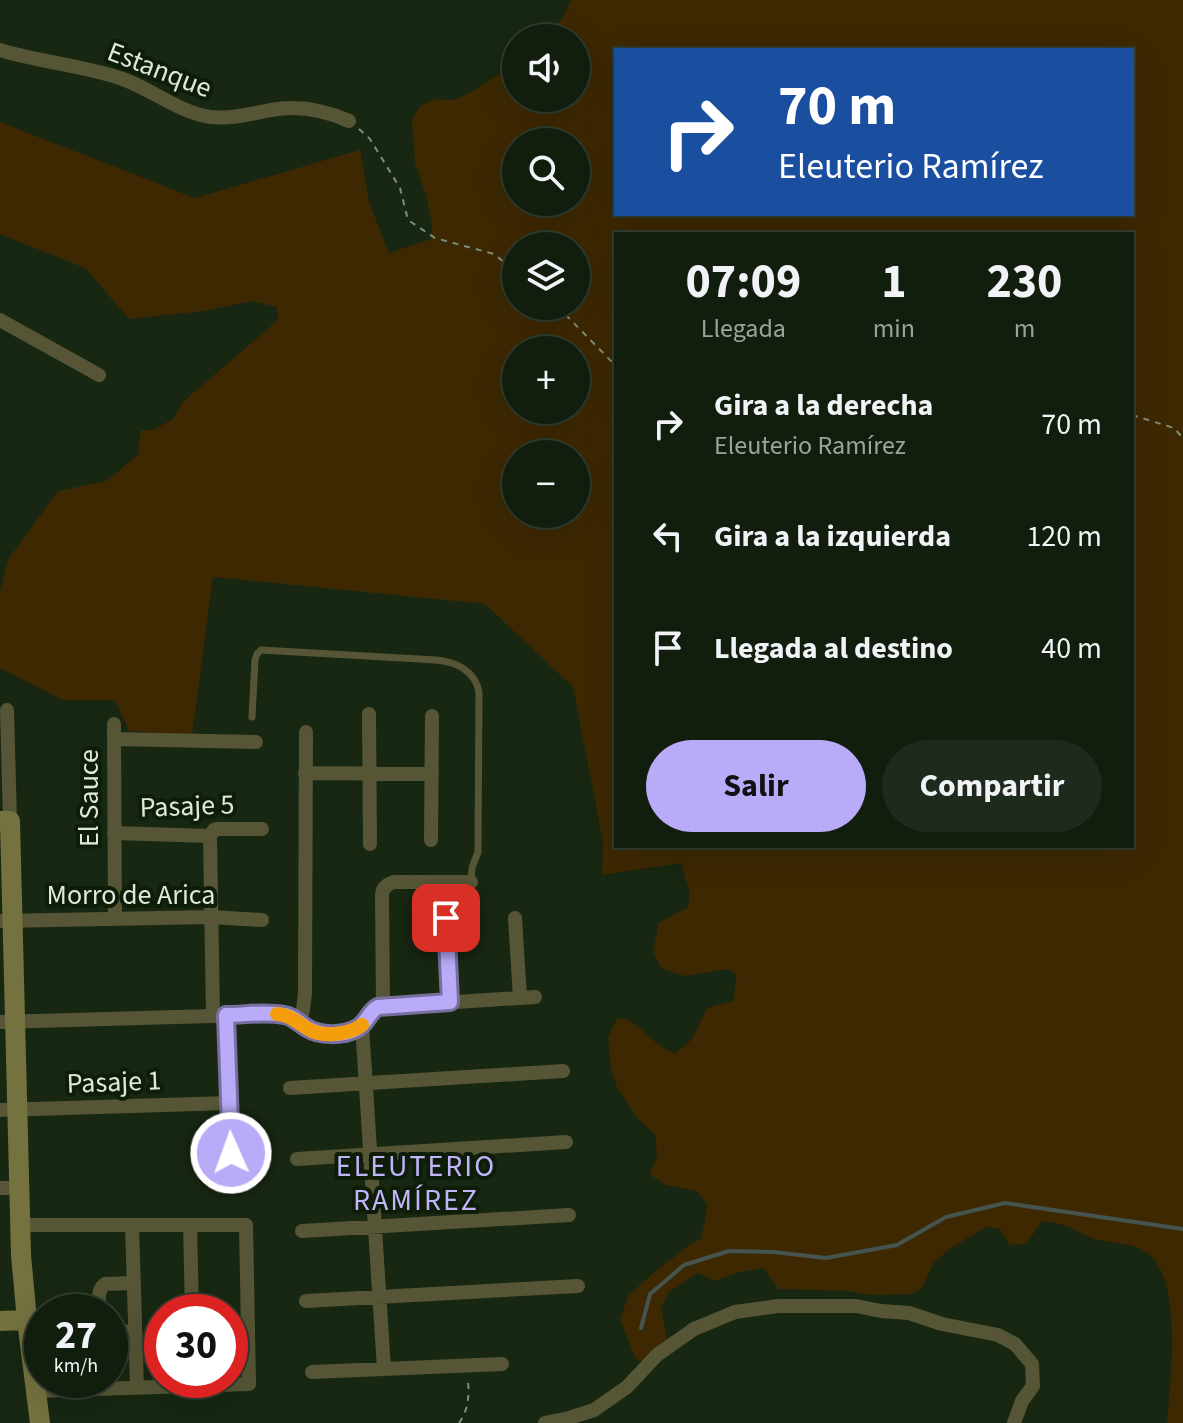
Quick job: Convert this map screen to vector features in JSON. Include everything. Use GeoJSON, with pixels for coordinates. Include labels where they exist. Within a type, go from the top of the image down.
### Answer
{"type":"FeatureCollection","features":[{"type":"Feature","properties":{"kind":"street","name":"Estanque"},"geometry":{"type":"LineString","coordinates":[[0,50],[105,73],[207,116],[233,117],[292,108],[327,112],[349,121]]}},
{"type":"Feature","properties":{"kind":"street"},"geometry":{"type":"LineString","coordinates":[[0,320],[99,375]]}},
{"type":"Feature","properties":{"kind":"street"},"geometry":{"type":"LineString","coordinates":[[7,710],[5,821],[10,1188],[20,1225],[25,1294]]}},
{"type":"Feature","properties":{"kind":"street"},"geometry":{"type":"LineString","coordinates":[[369,714],[370,844]]}},
{"type":"Feature","properties":{"kind":"street"},"geometry":{"type":"LineString","coordinates":[[431,840],[432,716]]}},
{"type":"Feature","properties":{"kind":"street","name":"El Sauce"},"geometry":{"type":"LineString","coordinates":[[115,919],[114,732],[256,742]]}},
{"type":"Feature","properties":{"kind":"street"},"geometry":{"type":"LineString","coordinates":[[299,1022],[305,993],[306,732]]}},
{"type":"Feature","properties":{"kind":"street"},"geometry":{"type":"LineString","coordinates":[[305,773],[432,774]]}},
{"type":"Feature","properties":{"kind":"street","name":"Pasaje 5"},"geometry":{"type":"LineString","coordinates":[[114,833],[210,836],[217,829],[262,829]]}},
{"type":"Feature","properties":{"kind":"street"},"geometry":{"type":"LineString","coordinates":[[210,836],[212,917],[230,1103],[232,1178]]}},
{"type":"Feature","properties":{"kind":"street"},"geometry":{"type":"LineString","coordinates":[[383,1006],[383,889],[394,882],[471,882]]}},
{"type":"Feature","properties":{"kind":"street","name":"Morro de Arica"},"geometry":{"type":"LineString","coordinates":[[6,921],[212,917],[262,920]]}},
{"type":"Feature","properties":{"kind":"street"},"geometry":{"type":"LineString","coordinates":[[446,918],[450,1002]]}},
{"type":"Feature","properties":{"kind":"street"},"geometry":{"type":"LineString","coordinates":[[7,1021],[279,1014],[290,1016],[316,1033],[325,1034],[353,1030],[362,1025],[374,1008],[383,1006],[527,997],[515,918]]}},
{"type":"Feature","properties":{"kind":"street"},"geometry":{"type":"LineString","coordinates":[[362,1025],[384,1369]]}},
{"type":"Feature","properties":{"kind":"street"},"geometry":{"type":"LineString","coordinates":[[290,1088],[563,1071]]}},
{"type":"Feature","properties":{"kind":"street","name":"Pasaje 1"},"geometry":{"type":"LineString","coordinates":[[8,1110],[230,1103]]}},
{"type":"Feature","properties":{"kind":"street"},"geometry":{"type":"LineString","coordinates":[[297,1159],[566,1142]]}},
{"type":"Feature","properties":{"kind":"street"},"geometry":{"type":"LineString","coordinates":[[302,1231],[569,1215]]}},
{"type":"Feature","properties":{"kind":"street"},"geometry":{"type":"LineString","coordinates":[[20,1225],[246,1225],[247,1294]]}},
{"type":"Feature","properties":{"kind":"street"},"geometry":{"type":"LineString","coordinates":[[132,1225],[137,1388]]}},
{"type":"Feature","properties":{"kind":"street"},"geometry":{"type":"LineString","coordinates":[[190,1225],[192,1294]]}},
{"type":"Feature","properties":{"kind":"street"},"geometry":{"type":"LineString","coordinates":[[99,1294],[105,1284],[134,1283]]}},
{"type":"Feature","properties":{"kind":"street"},"geometry":{"type":"LineString","coordinates":[[306,1301],[578,1286]]}},
{"type":"Feature","properties":{"kind":"street"},"geometry":{"type":"LineString","coordinates":[[545,1423],[594,1410],[627,1387],[657,1355],[694,1329],[735,1312],[778,1306],[856,1306],[909,1313],[942,1324],[998,1335],[1015,1344],[1032,1364],[1033,1386],[1022,1401],[1014,1423]]}},
{"type":"Feature","properties":{"kind":"street"},"geometry":{"type":"LineString","coordinates":[[0,1321],[24,1320]]}},
{"type":"Feature","properties":{"kind":"street"},"geometry":{"type":"LineString","coordinates":[[248,1331],[248,1384]]}},
{"type":"Feature","properties":{"kind":"street"},"geometry":{"type":"LineString","coordinates":[[128,1332],[135,1332]]}},
{"type":"Feature","properties":{"kind":"street"},"geometry":{"type":"LineString","coordinates":[[312,1372],[502,1364]]}},
{"type":"Feature","properties":{"kind":"street"},"geometry":{"type":"LineString","coordinates":[[128,1388],[144,1387]]}},
{"type":"Feature","properties":{"kind":"street"},"geometry":{"type":"LineString","coordinates":[[37,1398],[40,1423]]}},
{"type":"Feature","properties":{"kind":"lane"},"geometry":{"type":"LineString","coordinates":[[252,717],[255,660],[261,650],[436,660],[454,663],[465,669],[475,679],[479,692],[478,852],[471,882]]}},
{"type":"Feature","properties":{"kind":"path"},"geometry":{"type":"LineString","coordinates":[[349,121],[370,139],[400,188],[408,220],[435,238],[494,254],[502,261]]}},
{"type":"Feature","properties":{"kind":"path"},"geometry":{"type":"LineString","coordinates":[[571,320],[614,364]]}},
{"type":"Feature","properties":{"kind":"path"},"geometry":{"type":"LineString","coordinates":[[1134,416],[1174,428],[1183,438]]}},
{"type":"Feature","properties":{"kind":"path"},"geometry":{"type":"LineString","coordinates":[[459,1423],[468,1402],[468,1365]]}},
{"type":"Feature","properties":{"kind":"shaded area"},"geometry":{"type":"Polygon","coordinates":[[[571,0],[1183,0],[1183,1423],[1167,1423],[1172,1334],[1167,1287],[1160,1268],[1149,1254],[1137,1247],[1095,1239],[1063,1225],[1042,1221],[1026,1244],[1010,1245],[1000,1229],[986,1227],[948,1250],[933,1264],[922,1288],[911,1294],[871,1295],[848,1291],[778,1289],[763,1268],[739,1272],[715,1281],[698,1273],[669,1292],[661,1308],[668,1344],[643,1362],[636,1359],[620,1320],[628,1296],[689,1245],[701,1239],[707,1204],[697,1191],[666,1185],[650,1175],[657,1155],[655,1134],[636,1117],[616,1085],[608,1037],[617,1018],[626,1020],[641,1028],[661,1046],[676,1053],[692,1039],[707,1008],[733,1001],[737,975],[729,969],[684,976],[661,968],[653,951],[659,923],[688,907],[690,894],[681,863],[602,875],[603,842],[573,687],[485,604],[213,577],[192,735],[129,731],[115,700],[63,700],[0,668],[0,590],[9,558],[58,491],[106,481],[138,455],[141,430],[153,430],[173,419],[182,403],[278,320],[277,307],[251,301],[205,311],[129,319],[85,268],[0,234],[0,122],[195,198],[360,150],[369,202],[389,253],[431,239],[432,225],[426,195],[415,163],[412,120],[420,106],[436,99],[455,100],[502,72],[502,112],[590,112],[590,24],[557,24],[571,0]]]}},
{"type":"Feature","properties":{"kind":"waterway"},"geometry":{"type":"LineString","coordinates":[[641,1328],[650,1294],[684,1265],[729,1251],[826,1258],[897,1245],[946,1217],[1005,1203],[1183,1229]]}},
{"type":"Feature","properties":{"kind":"slow traffic"},"geometry":{"type":"LineString","coordinates":[[277,1014],[290,1016],[316,1033],[342,1033],[362,1025]]}},
{"type":"Feature","properties":{"kind":"district","name":"ELEUTERIO RAMÍREZ"},"geometry":{"type":"Point","coordinates":[416,1183]}},
{"type":"Feature","properties":{"kind":"route"},"geometry":{"type":"LineString","coordinates":[[231,1153],[226,1015],[285,1015],[316,1033],[325,1034],[358,1028],[374,1008],[450,1002],[446,918]]}}]}
